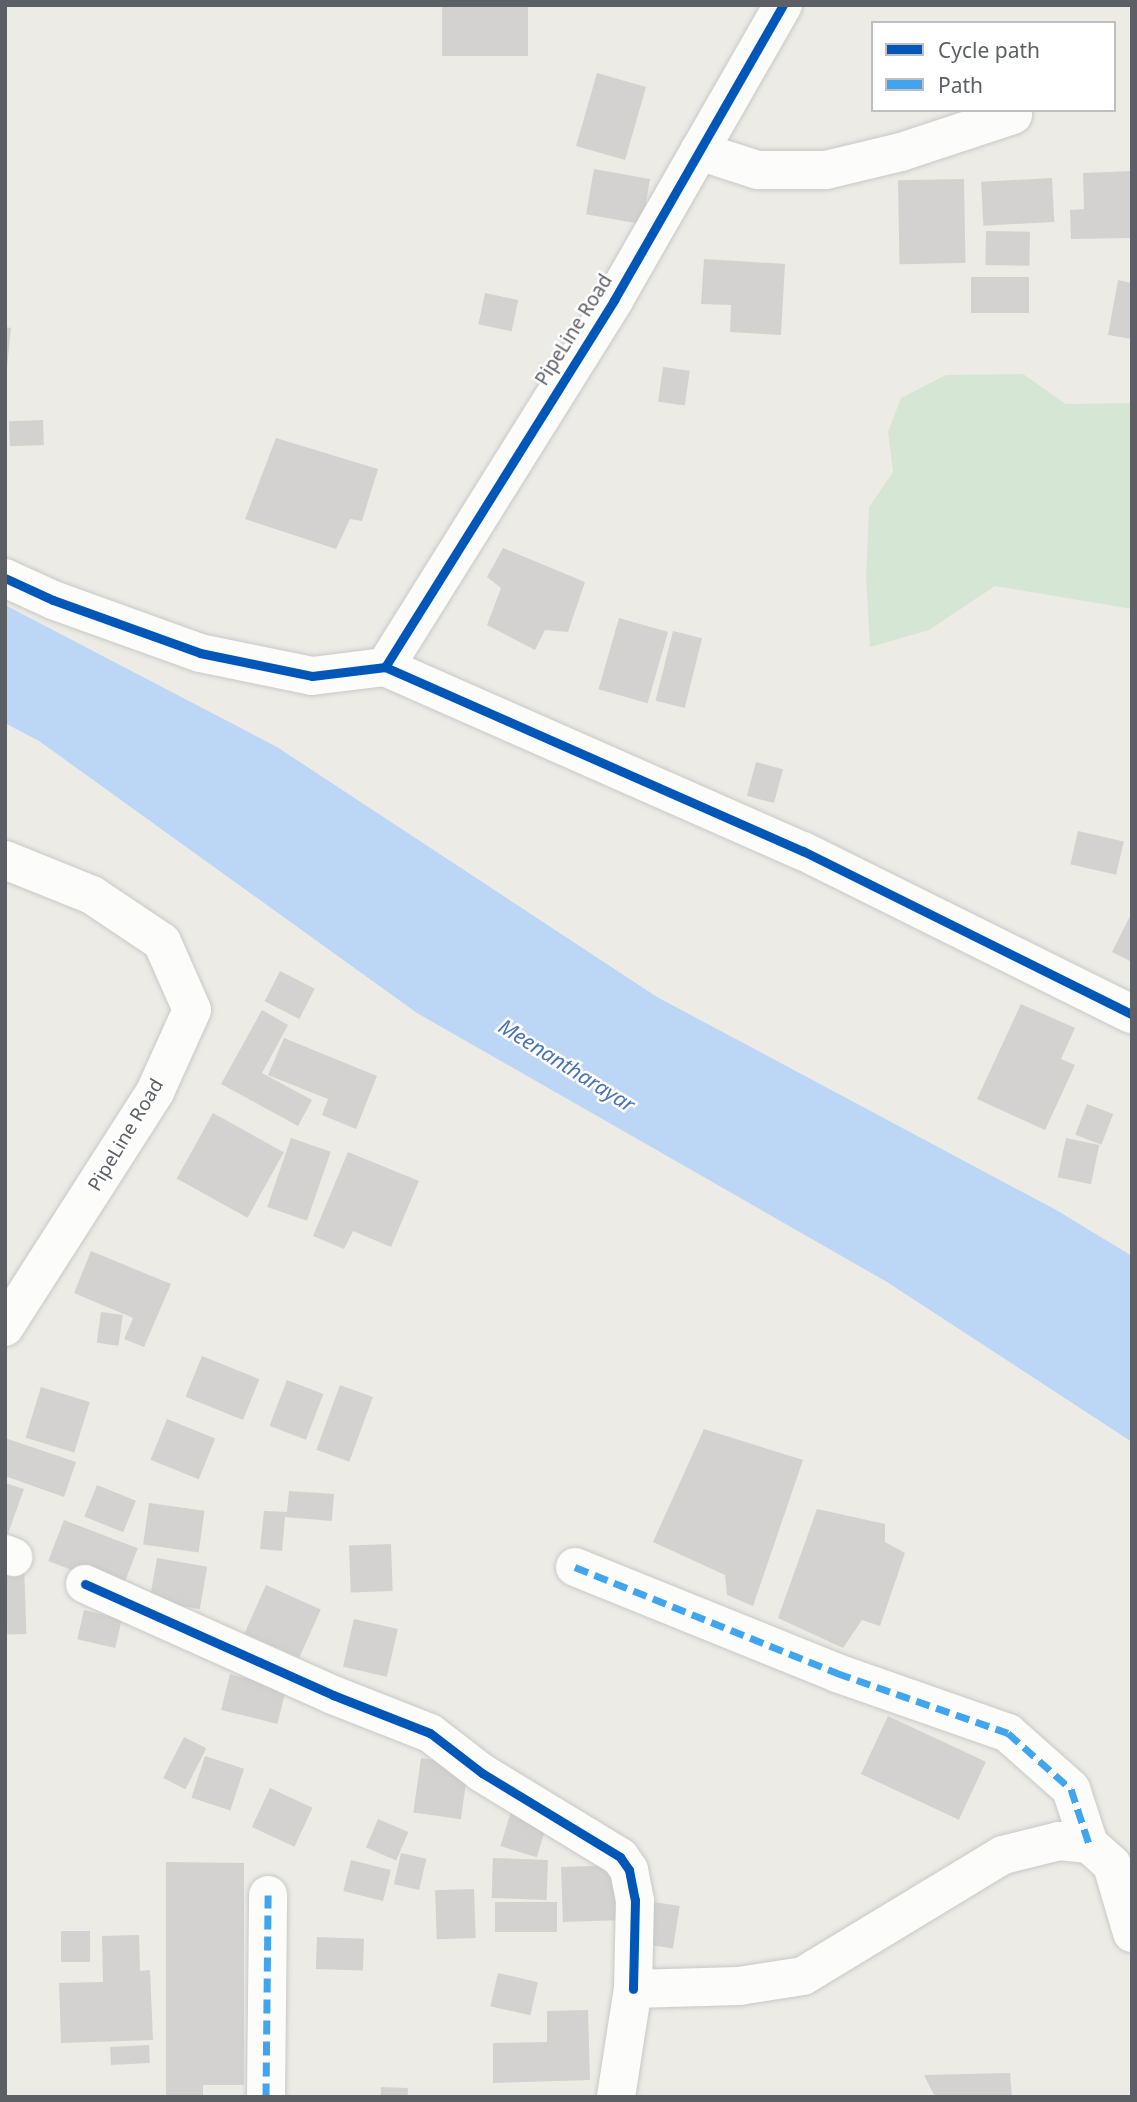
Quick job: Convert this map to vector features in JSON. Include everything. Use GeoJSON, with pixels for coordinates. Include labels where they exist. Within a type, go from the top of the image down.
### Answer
{"type":"FeatureCollection","features":[{"type":"Feature","properties":{"kind":"street","name":"PipeLine Road"},"geometry":{"type":"LineString","coordinates":[[385,667],[614,300],[783,5]]}},
{"type":"Feature","properties":{"kind":"street"},"geometry":{"type":"LineString","coordinates":[[699,151],[758,170],[826,170],[901,152],[1013,115]]}},
{"type":"Feature","properties":{"kind":"street"},"geometry":{"type":"LineString","coordinates":[[5,578],[53,600],[201,653],[312,676],[385,667],[803,851],[1132,1014]]}},
{"type":"Feature","properties":{"kind":"street","name":"PipeLine Road"},"geometry":{"type":"LineString","coordinates":[[5,860],[92,895],[162,942],[192,1010],[155,1092],[5,1327]]}},
{"type":"Feature","properties":{"kind":"street"},"geometry":{"type":"LineString","coordinates":[[575,1566],[837,1673],[1008,1733],[1071,1790],[1089,1844],[1112,1866],[1132,1933]]}},
{"type":"Feature","properties":{"kind":"street"},"geometry":{"type":"LineString","coordinates":[[85,1584],[333,1695],[430,1733],[482,1773],[620,1857],[629,1870],[635,1900],[633,1989],[616,2097]]}},
{"type":"Feature","properties":{"kind":"street"},"geometry":{"type":"LineString","coordinates":[[633,1989],[740,1986],[803,1976],[1003,1856],[1059,1840],[1089,1844]]}},
{"type":"Feature","properties":{"kind":"street"},"geometry":{"type":"LineString","coordinates":[[266,2097],[268,1895]]}},
{"type":"Feature","properties":{"kind":"green space"},"geometry":{"type":"Polygon","coordinates":[[[1023,374],[1066,404],[1132,403],[1132,609],[995,586],[929,630],[870,647],[866,576],[869,507],[893,472],[888,432],[901,398],[946,375],[1023,374]]]}},
{"type":"Feature","properties":{"kind":"water","name":"Meenantharayar"},"geometry":{"type":"Polygon","coordinates":[[[5,605],[277,747],[657,997],[1058,1211],[1132,1256],[1132,1442],[887,1282],[417,1013],[39,741],[5,723],[5,605]]]}},
{"type":"Feature","properties":{"kind":"building"},"geometry":{"type":"Polygon","coordinates":[[[442,5],[528,5],[528,56],[442,56],[442,5]]]}},
{"type":"Feature","properties":{"kind":"building"},"geometry":{"type":"Polygon","coordinates":[[[597,73],[646,87],[625,160],[576,146],[597,73]]]}},
{"type":"Feature","properties":{"kind":"building"},"geometry":{"type":"Polygon","coordinates":[[[594,169],[650,179],[642,224],[586,214],[594,169]]]}},
{"type":"Feature","properties":{"kind":"building"},"geometry":{"type":"Polygon","coordinates":[[[1131,171],[1132,238],[1071,239],[1070,210],[1084,209],[1083,173],[1131,171]]]}},
{"type":"Feature","properties":{"kind":"building"},"geometry":{"type":"Polygon","coordinates":[[[1052,178],[1054,222],[983,226],[981,182],[1052,178]]]}},
{"type":"Feature","properties":{"kind":"building"},"geometry":{"type":"Polygon","coordinates":[[[964,179],[965,263],[899,264],[898,180],[964,179]]]}},
{"type":"Feature","properties":{"kind":"building"},"geometry":{"type":"Polygon","coordinates":[[[986,231],[1030,232],[1029,266],[985,265],[986,231]]]}},
{"type":"Feature","properties":{"kind":"building"},"geometry":{"type":"Polygon","coordinates":[[[704,259],[785,264],[781,335],[730,332],[731,305],[701,304],[704,259]]]}},
{"type":"Feature","properties":{"kind":"building"},"geometry":{"type":"Polygon","coordinates":[[[971,277],[1029,277],[1029,313],[971,313],[971,277]]]}},
{"type":"Feature","properties":{"kind":"building"},"geometry":{"type":"Polygon","coordinates":[[[1118,280],[1132,283],[1132,339],[1108,335],[1118,280]]]}},
{"type":"Feature","properties":{"kind":"building"},"geometry":{"type":"Polygon","coordinates":[[[485,293],[518,300],[512,331],[478,324],[485,293]]]}},
{"type":"Feature","properties":{"kind":"building"},"geometry":{"type":"Polygon","coordinates":[[[5,327],[11,328],[7,367],[5,367],[5,327]]]}},
{"type":"Feature","properties":{"kind":"building"},"geometry":{"type":"Polygon","coordinates":[[[663,367],[690,371],[685,405],[658,402],[663,367]]]}},
{"type":"Feature","properties":{"kind":"building"},"geometry":{"type":"Polygon","coordinates":[[[43,420],[44,445],[10,446],[9,421],[43,420]]]}},
{"type":"Feature","properties":{"kind":"building"},"geometry":{"type":"Polygon","coordinates":[[[276,438],[378,469],[362,521],[350,519],[336,549],[245,519],[276,438]]]}},
{"type":"Feature","properties":{"kind":"building"},"geometry":{"type":"Polygon","coordinates":[[[503,548],[585,582],[568,632],[545,630],[535,650],[487,625],[501,588],[487,577],[503,548]]]}},
{"type":"Feature","properties":{"kind":"building"},"geometry":{"type":"Polygon","coordinates":[[[619,618],[668,632],[648,703],[599,689],[619,618]]]}},
{"type":"Feature","properties":{"kind":"building"},"geometry":{"type":"Polygon","coordinates":[[[673,631],[702,638],[685,708],[656,701],[673,631]]]}},
{"type":"Feature","properties":{"kind":"building"},"geometry":{"type":"Polygon","coordinates":[[[756,762],[783,769],[774,803],[747,796],[756,762]]]}},
{"type":"Feature","properties":{"kind":"building"},"geometry":{"type":"Polygon","coordinates":[[[1078,831],[1124,842],[1116,875],[1070,864],[1078,831]]]}},
{"type":"Feature","properties":{"kind":"building"},"geometry":{"type":"Polygon","coordinates":[[[1132,912],[1132,962],[1112,952],[1132,912]]]}},
{"type":"Feature","properties":{"kind":"building"},"geometry":{"type":"Polygon","coordinates":[[[280,971],[315,989],[299,1019],[265,1001],[280,971]]]}},
{"type":"Feature","properties":{"kind":"building"},"geometry":{"type":"Polygon","coordinates":[[[1021,1004],[1075,1028],[1061,1059],[1075,1065],[1045,1130],[977,1099],[1021,1004]]]}},
{"type":"Feature","properties":{"kind":"building"},"geometry":{"type":"Polygon","coordinates":[[[262,1010],[288,1025],[262,1073],[312,1100],[298,1126],[221,1084],[262,1010]]]}},
{"type":"Feature","properties":{"kind":"building"},"geometry":{"type":"Polygon","coordinates":[[[284,1038],[377,1076],[356,1129],[322,1115],[328,1099],[268,1075],[284,1038]]]}},
{"type":"Feature","properties":{"kind":"building"},"geometry":{"type":"Polygon","coordinates":[[[1087,1104],[1113,1114],[1101,1145],[1075,1135],[1087,1104]]]}},
{"type":"Feature","properties":{"kind":"building"},"geometry":{"type":"Polygon","coordinates":[[[213,1113],[284,1152],[247,1218],[177,1179],[213,1113]]]}},
{"type":"Feature","properties":{"kind":"building"},"geometry":{"type":"Polygon","coordinates":[[[291,1138],[331,1152],[307,1221],[267,1207],[291,1138]]]}},
{"type":"Feature","properties":{"kind":"building"},"geometry":{"type":"Polygon","coordinates":[[[1066,1138],[1099,1145],[1091,1184],[1058,1177],[1066,1138]]]}},
{"type":"Feature","properties":{"kind":"building"},"geometry":{"type":"Polygon","coordinates":[[[348,1152],[419,1181],[391,1247],[353,1231],[344,1249],[313,1236],[348,1152]]]}},
{"type":"Feature","properties":{"kind":"building"},"geometry":{"type":"Polygon","coordinates":[[[91,1251],[171,1284],[144,1347],[124,1339],[133,1318],[74,1293],[91,1251]]]}},
{"type":"Feature","properties":{"kind":"building"},"geometry":{"type":"Polygon","coordinates":[[[101,1312],[123,1315],[118,1346],[97,1343],[101,1312]]]}},
{"type":"Feature","properties":{"kind":"building"},"geometry":{"type":"Polygon","coordinates":[[[202,1356],[259,1379],[243,1420],[186,1397],[202,1356]]]}},
{"type":"Feature","properties":{"kind":"building"},"geometry":{"type":"Polygon","coordinates":[[[287,1380],[323,1394],[306,1440],[269,1426],[287,1380]]]}},
{"type":"Feature","properties":{"kind":"building"},"geometry":{"type":"Polygon","coordinates":[[[340,1385],[373,1397],[349,1462],[316,1450],[340,1385]]]}},
{"type":"Feature","properties":{"kind":"building"},"geometry":{"type":"Polygon","coordinates":[[[41,1387],[90,1402],[74,1453],[26,1438],[41,1387]]]}},
{"type":"Feature","properties":{"kind":"building"},"geometry":{"type":"Polygon","coordinates":[[[167,1419],[215,1438],[199,1479],[151,1460],[167,1419]]]}},
{"type":"Feature","properties":{"kind":"building"},"geometry":{"type":"Polygon","coordinates":[[[704,1429],[803,1460],[753,1606],[727,1595],[725,1575],[653,1542],[704,1429]]]}},
{"type":"Feature","properties":{"kind":"building"},"geometry":{"type":"Polygon","coordinates":[[[5,1438],[76,1462],[64,1497],[5,1476],[5,1438]]]}},
{"type":"Feature","properties":{"kind":"building"},"geometry":{"type":"Polygon","coordinates":[[[5,1483],[24,1489],[6,1539],[5,1539],[5,1483]]]}},
{"type":"Feature","properties":{"kind":"building"},"geometry":{"type":"Polygon","coordinates":[[[97,1485],[136,1501],[123,1532],[84,1517],[97,1485]]]}},
{"type":"Feature","properties":{"kind":"building"},"geometry":{"type":"Polygon","coordinates":[[[289,1491],[334,1494],[332,1521],[285,1517],[282,1551],[260,1549],[264,1511],[287,1512],[289,1491]]]}},
{"type":"Feature","properties":{"kind":"building"},"geometry":{"type":"Polygon","coordinates":[[[149,1503],[204,1511],[199,1552],[143,1545],[149,1503]]]}},
{"type":"Feature","properties":{"kind":"building"},"geometry":{"type":"Polygon","coordinates":[[[817,1509],[885,1524],[885,1542],[905,1553],[880,1626],[862,1620],[843,1648],[778,1618],[817,1509]]]}},
{"type":"Feature","properties":{"kind":"building"},"geometry":{"type":"Polygon","coordinates":[[[64,1520],[138,1548],[122,1589],[48,1561],[64,1520]]]}},
{"type":"Feature","properties":{"kind":"building"},"geometry":{"type":"Polygon","coordinates":[[[391,1544],[393,1591],[351,1592],[349,1545],[391,1544]]]}},
{"type":"Feature","properties":{"kind":"building"},"geometry":{"type":"Polygon","coordinates":[[[157,1558],[207,1567],[200,1609],[150,1600],[157,1558]]]}},
{"type":"Feature","properties":{"kind":"building"},"geometry":{"type":"Polygon","coordinates":[[[24,1565],[26,1634],[7,1635],[5,1566],[24,1565]]]}},
{"type":"Feature","properties":{"kind":"building"},"geometry":{"type":"Polygon","coordinates":[[[266,1585],[321,1609],[299,1658],[244,1633],[266,1585]]]}},
{"type":"Feature","properties":{"kind":"building"},"geometry":{"type":"Polygon","coordinates":[[[84,1610],[122,1619],[115,1648],[77,1639],[84,1610]]]}},
{"type":"Feature","properties":{"kind":"building"},"geometry":{"type":"Polygon","coordinates":[[[354,1619],[398,1629],[387,1677],[343,1667],[354,1619]]]}},
{"type":"Feature","properties":{"kind":"building"},"geometry":{"type":"Polygon","coordinates":[[[230,1674],[286,1688],[277,1724],[221,1710],[230,1674]]]}},
{"type":"Feature","properties":{"kind":"building"},"geometry":{"type":"Polygon","coordinates":[[[888,1716],[986,1762],[959,1820],[861,1774],[888,1716]]]}},
{"type":"Feature","properties":{"kind":"building"},"geometry":{"type":"Polygon","coordinates":[[[184,1737],[206,1748],[185,1789],[163,1778],[184,1737]]]}},
{"type":"Feature","properties":{"kind":"building"},"geometry":{"type":"Polygon","coordinates":[[[205,1756],[244,1769],[230,1811],[191,1798],[205,1756]]]}},
{"type":"Feature","properties":{"kind":"building"},"geometry":{"type":"Polygon","coordinates":[[[421,1758],[469,1765],[461,1819],[413,1812],[421,1758]]]}},
{"type":"Feature","properties":{"kind":"building"},"geometry":{"type":"Polygon","coordinates":[[[270,1788],[313,1808],[294,1847],[252,1827],[270,1788]]]}},
{"type":"Feature","properties":{"kind":"building"},"geometry":{"type":"Polygon","coordinates":[[[513,1805],[549,1816],[537,1857],[500,1846],[513,1805]]]}},
{"type":"Feature","properties":{"kind":"building"},"geometry":{"type":"Polygon","coordinates":[[[378,1819],[408,1832],[396,1860],[366,1848],[378,1819]]]}},
{"type":"Feature","properties":{"kind":"building"},"geometry":{"type":"Polygon","coordinates":[[[401,1853],[426,1859],[419,1890],[394,1884],[401,1853]]]}},
{"type":"Feature","properties":{"kind":"building"},"geometry":{"type":"Polygon","coordinates":[[[493,1858],[548,1860],[547,1900],[492,1898],[493,1858]]]}},
{"type":"Feature","properties":{"kind":"building"},"geometry":{"type":"Polygon","coordinates":[[[351,1860],[391,1870],[383,1901],[343,1891],[351,1860]]]}},
{"type":"Feature","properties":{"kind":"building"},"geometry":{"type":"Polygon","coordinates":[[[166,1862],[244,1863],[244,2085],[203,2085],[203,2097],[166,2097],[166,1862]]]}},
{"type":"Feature","properties":{"kind":"building"},"geometry":{"type":"Polygon","coordinates":[[[621,1865],[623,1920],[563,1922],[561,1867],[621,1865]]]}},
{"type":"Feature","properties":{"kind":"building"},"geometry":{"type":"Polygon","coordinates":[[[474,1889],[476,1938],[437,1939],[435,1890],[474,1889]]]}},
{"type":"Feature","properties":{"kind":"building"},"geometry":{"type":"Polygon","coordinates":[[[495,1902],[557,1902],[557,1932],[495,1932],[495,1902]]]}},
{"type":"Feature","properties":{"kind":"building"},"geometry":{"type":"Polygon","coordinates":[[[654,1902],[680,1906],[673,1949],[647,1944],[654,1902]]]}},
{"type":"Feature","properties":{"kind":"building"},"geometry":{"type":"Polygon","coordinates":[[[61,1931],[90,1931],[90,1962],[61,1962],[61,1931]]]}},
{"type":"Feature","properties":{"kind":"building"},"geometry":{"type":"Polygon","coordinates":[[[139,1935],[140,1971],[150,1970],[153,2040],[61,2043],[59,1983],[103,1982],[102,1936],[139,1935]]]}},
{"type":"Feature","properties":{"kind":"building"},"geometry":{"type":"Polygon","coordinates":[[[317,1937],[364,1939],[363,1971],[316,1969],[317,1937]]]}},
{"type":"Feature","properties":{"kind":"building"},"geometry":{"type":"Polygon","coordinates":[[[498,1973],[538,1982],[530,2015],[490,2006],[498,1973]]]}},
{"type":"Feature","properties":{"kind":"building"},"geometry":{"type":"Polygon","coordinates":[[[588,2010],[590,2080],[493,2083],[493,2043],[547,2042],[547,2011],[588,2010]]]}},
{"type":"Feature","properties":{"kind":"building"},"geometry":{"type":"Polygon","coordinates":[[[149,2045],[150,2063],[111,2065],[110,2047],[149,2045]]]}},
{"type":"Feature","properties":{"kind":"building"},"geometry":{"type":"Polygon","coordinates":[[[1010,2073],[1012,2097],[935,2097],[924,2075],[1010,2073]]]}},
{"type":"Feature","properties":{"kind":"building"},"geometry":{"type":"Polygon","coordinates":[[[381,2087],[408,2088],[408,2097],[381,2097],[381,2087]]]}},
{"type":"Feature","properties":{"kind":"marked path"},"geometry":{"type":"LineString","coordinates":[[575,1567],[837,1673],[1008,1733],[1071,1789],[1089,1844]]}},
{"type":"Feature","properties":{"kind":"marked path"},"geometry":{"type":"LineString","coordinates":[[266,2097],[268,1895]]}},
{"type":"Feature","properties":{"kind":"cycle path"},"geometry":{"type":"LineString","coordinates":[[385,667],[614,300],[783,5]]}},
{"type":"Feature","properties":{"kind":"cycle path"},"geometry":{"type":"LineString","coordinates":[[5,578],[53,600],[200,653],[312,676],[385,667],[803,851],[1132,1014]]}},
{"type":"Feature","properties":{"kind":"cycle path"},"geometry":{"type":"LineString","coordinates":[[85,1584],[333,1695],[430,1733],[482,1773],[620,1857],[629,1870],[635,1900],[633,1989]]}}]}
